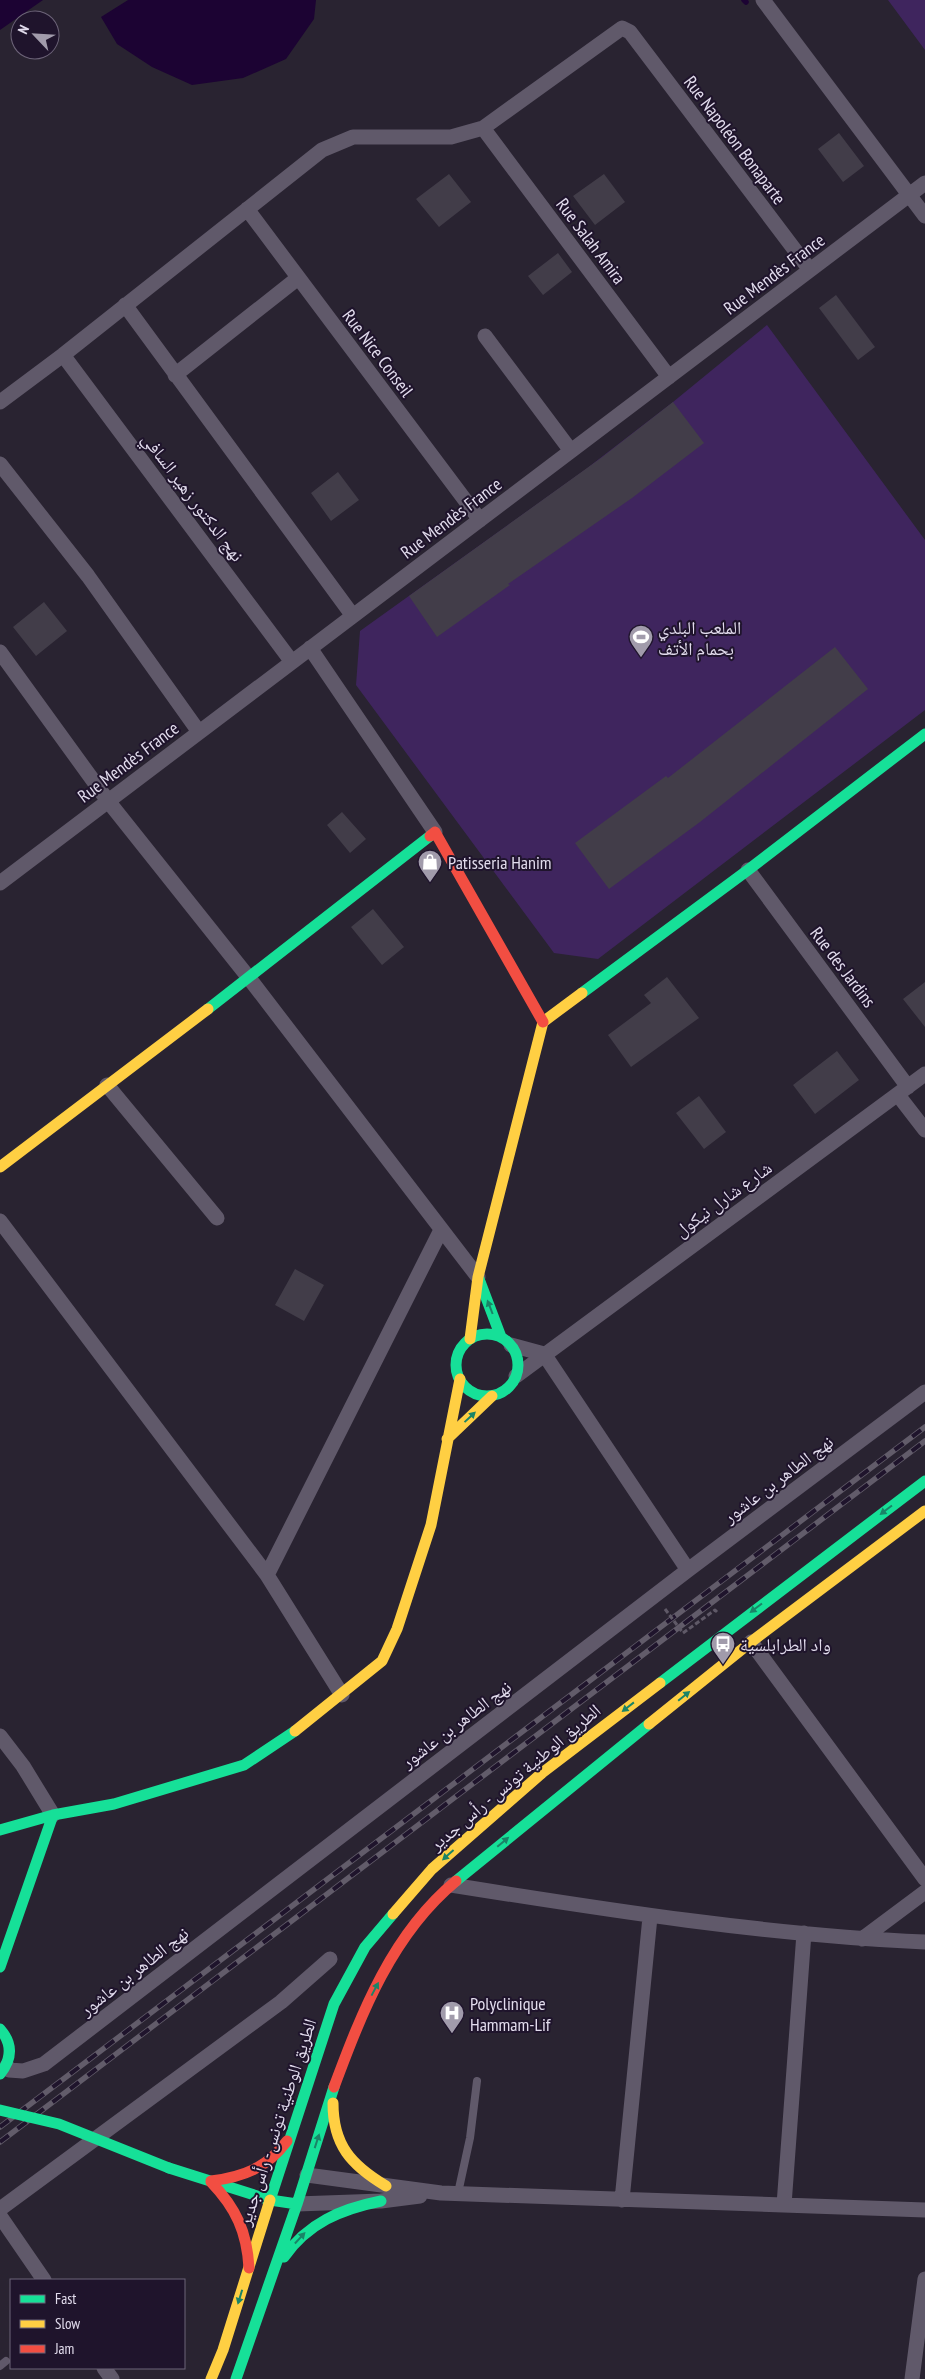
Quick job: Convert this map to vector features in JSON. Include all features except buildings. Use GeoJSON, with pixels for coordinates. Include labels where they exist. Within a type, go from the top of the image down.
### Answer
{"type":"FeatureCollection","features":[{"type":"Feature","properties":{"kind":"main road"},"geometry":{"type":"LineString","coordinates":[[470,1339],[478,1277],[542,1022],[748,870],[925,734]]}},
{"type":"Feature","properties":{"kind":"main road"},"geometry":{"type":"LineString","coordinates":[[0,1167],[249,978],[435,832],[542,1022]]}},
{"type":"Feature","properties":{"kind":"main road"},"geometry":{"type":"LineString","coordinates":[[447,1439],[492,1396],[509,1387],[516,1376],[518,1363],[506,1341],[478,1277]]}},
{"type":"Feature","properties":{"kind":"main road"},"geometry":{"type":"LineString","coordinates":[[0,1830],[53,1815],[114,1804],[244,1765],[272,1748],[342,1695],[382,1661],[397,1629],[431,1525],[460,1380],[457,1361],[461,1348],[470,1339],[482,1334],[506,1341]]}},
{"type":"Feature","properties":{"kind":"main road"},"geometry":{"type":"LineString","coordinates":[[460,1380],[473,1393],[492,1396]]}},
{"type":"Feature","properties":{"kind":"main road","name":"الطريق الوطنية تونس - رأس جدير"},"geometry":{"type":"LineString","coordinates":[[236,2379],[297,2204],[293,2172],[293,2131],[334,2004],[365,1947],[432,1868],[542,1773],[925,1481]]}},
{"type":"Feature","properties":{"kind":"main road","name":"الطريق الوطنية تونس - رأس جدير"},"geometry":{"type":"LineString","coordinates":[[211,2379],[223,2350],[270,2200],[293,2172],[334,2090],[358,2023],[374,1989],[407,1933],[451,1885],[751,1642],[925,1511]]}},
{"type":"Feature","properties":{"kind":"main road"},"geometry":{"type":"LineString","coordinates":[[0,1967],[53,1815]]}},
{"type":"Feature","properties":{"kind":"main road"},"geometry":{"type":"LineString","coordinates":[[0,2029],[6,2034],[10,2044],[11,2056],[4,2070]]}},
{"type":"Feature","properties":{"kind":"main road"},"geometry":{"type":"LineString","coordinates":[[334,2090],[332,2113],[337,2136],[348,2157],[365,2174],[386,2186]]}},
{"type":"Feature","properties":{"kind":"main road"},"geometry":{"type":"LineString","coordinates":[[0,2110],[74,2129],[169,2168],[270,2200],[297,2204]]}},
{"type":"Feature","properties":{"kind":"main road"},"geometry":{"type":"LineString","coordinates":[[210,2181],[235,2179],[259,2169],[279,2152],[293,2131]]}},
{"type":"Feature","properties":{"kind":"main road"},"geometry":{"type":"LineString","coordinates":[[210,2181],[228,2198],[241,2219],[248,2243],[249,2268]]}},
{"type":"Feature","properties":{"kind":"main road"},"geometry":{"type":"LineString","coordinates":[[272,2278],[286,2254],[305,2233],[328,2216],[354,2206],[381,2200]]}},
{"type":"Feature","properties":{"kind":"street"},"geometry":{"type":"LineString","coordinates":[[763,0],[925,216]]}},
{"type":"Feature","properties":{"kind":"street","name":"Rue Napoléon Bonaparte"},"geometry":{"type":"LineString","coordinates":[[483,128],[618,30],[626,29],[810,270]]}},
{"type":"Feature","properties":{"kind":"street"},"geometry":{"type":"LineString","coordinates":[[0,402],[63,355],[322,150],[353,137],[451,137],[483,128]]}},
{"type":"Feature","properties":{"kind":"street","name":"Rue Salah Amira"},"geometry":{"type":"LineString","coordinates":[[483,128],[669,377]]}},
{"type":"Feature","properties":{"kind":"street","name":"Rue Mendès France"},"geometry":{"type":"LineString","coordinates":[[0,883],[925,183]]}},
{"type":"Feature","properties":{"kind":"street","name":"Rue Nice Conseil"},"geometry":{"type":"LineString","coordinates":[[247,209],[480,520]]}},
{"type":"Feature","properties":{"kind":"street"},"geometry":{"type":"LineString","coordinates":[[175,375],[298,278]]}},
{"type":"Feature","properties":{"kind":"street"},"geometry":{"type":"LineString","coordinates":[[125,305],[353,616]]}},
{"type":"Feature","properties":{"kind":"street"},"geometry":{"type":"LineString","coordinates":[[485,336],[570,452]]}},
{"type":"Feature","properties":{"kind":"street","name":"نهج الدكتور زهير السافي"},"geometry":{"type":"LineString","coordinates":[[63,355],[292,662]]}},
{"type":"Feature","properties":{"kind":"street"},"geometry":{"type":"LineString","coordinates":[[0,464],[88,576],[199,732]]}},
{"type":"Feature","properties":{"kind":"street"},"geometry":{"type":"LineString","coordinates":[[310,648],[435,832]]}},
{"type":"Feature","properties":{"kind":"street"},"geometry":{"type":"LineString","coordinates":[[0,652],[108,801],[249,978],[478,1277]]}},
{"type":"Feature","properties":{"kind":"street","name":"Rue des Jardins"},"geometry":{"type":"LineString","coordinates":[[748,870],[903,1091],[925,1130]]}},
{"type":"Feature","properties":{"kind":"street","name":"شارع شارل نيكول"},"geometry":{"type":"LineString","coordinates":[[516,1376],[925,1074]]}},
{"type":"Feature","properties":{"kind":"street"},"geometry":{"type":"LineString","coordinates":[[107,1085],[216,1218]]}},
{"type":"Feature","properties":{"kind":"street"},"geometry":{"type":"LineString","coordinates":[[0,1221],[267,1575],[342,1695]]}},
{"type":"Feature","properties":{"kind":"street"},"geometry":{"type":"LineString","coordinates":[[267,1575],[441,1230]]}},
{"type":"Feature","properties":{"kind":"street"},"geometry":{"type":"LineString","coordinates":[[506,1341],[544,1354],[688,1570]]}},
{"type":"Feature","properties":{"kind":"street","name":"نهج الطاهر بن عاشور"},"geometry":{"type":"LineString","coordinates":[[4,2070],[22,2071],[44,2064],[688,1570],[925,1392]]}},
{"type":"Feature","properties":{"kind":"street"},"geometry":{"type":"LineString","coordinates":[[751,1642],[925,1879]]}},
{"type":"Feature","properties":{"kind":"street"},"geometry":{"type":"LineString","coordinates":[[0,1736],[23,1766],[53,1815]]}},
{"type":"Feature","properties":{"kind":"street"},"geometry":{"type":"LineString","coordinates":[[451,1885],[650,1917],[862,1939],[925,1942]]}},
{"type":"Feature","properties":{"kind":"street"},"geometry":{"type":"LineString","coordinates":[[862,1939],[925,1892]]}},
{"type":"Feature","properties":{"kind":"street"},"geometry":{"type":"LineString","coordinates":[[622,2200],[650,1917]]}},
{"type":"Feature","properties":{"kind":"street"},"geometry":{"type":"LineString","coordinates":[[784,2205],[804,1933]]}},
{"type":"Feature","properties":{"kind":"street"},"geometry":{"type":"LineString","coordinates":[[0,2209],[281,2002],[330,1960]]}},
{"type":"Feature","properties":{"kind":"street"},"geometry":{"type":"LineString","coordinates":[[293,2172],[441,2193]]}},
{"type":"Feature","properties":{"kind":"street"},"geometry":{"type":"LineString","coordinates":[[297,2204],[381,2200],[441,2193],[458,2193],[925,2210]]}},
{"type":"Feature","properties":{"kind":"street"},"geometry":{"type":"LineString","coordinates":[[0,2216],[43,2279]]}},
{"type":"Feature","properties":{"kind":"street"},"geometry":{"type":"LineString","coordinates":[[912,2379],[925,2279]]}},
{"type":"Feature","properties":{"kind":"lane"},"geometry":{"type":"LineString","coordinates":[[458,2193],[470,2138],[476,2081]]}},
{"type":"Feature","properties":{"kind":"path"},"geometry":{"type":"LineString","coordinates":[[665,1609],[683,1633],[715,1610]]}},
{"type":"Feature","properties":{"kind":"shaded area"},"geometry":{"type":"Polygon","coordinates":[[[0,0],[43,0],[29,10],[10,10],[10,23],[0,30],[0,0]]]}},
{"type":"Feature","properties":{"kind":"shaded area"},"geometry":{"type":"Polygon","coordinates":[[[128,0],[316,0],[314,19],[286,59],[243,78],[192,85],[152,67],[117,44],[101,17],[128,0]]]}},
{"type":"Feature","properties":{"kind":"shaded area"},"geometry":{"type":"Polygon","coordinates":[[[888,0],[925,0],[925,50],[888,0]]]}},
{"type":"Feature","properties":{"kind":"shaded area","name":"الملعب البلدي بحمام الأتف"},"geometry":{"type":"Polygon","coordinates":[[[767,325],[925,540],[925,710],[598,959],[554,953],[356,685],[360,631],[586,469],[673,402],[767,325]]]}},
{"type":"Feature","properties":{"kind":"railway"},"geometry":{"type":"LineString","coordinates":[[0,2127],[925,1427]]}},
{"type":"Feature","properties":{"kind":"railway"},"geometry":{"type":"LineString","coordinates":[[0,2142],[925,1441]]}},
{"type":"Feature","properties":{"kind":"traffic: fast"},"geometry":{"type":"LineString","coordinates":[[582,993],[748,870],[925,734]]}},
{"type":"Feature","properties":{"kind":"traffic: fast"},"geometry":{"type":"LineString","coordinates":[[208,1009],[430,836]]}},
{"type":"Feature","properties":{"kind":"traffic: fast"},"geometry":{"type":"LineString","coordinates":[[479,1279],[501,1337]]}},
{"type":"Feature","properties":{"kind":"traffic: fast"},"geometry":{"type":"LineString","coordinates":[[487,1334],[499,1336],[509,1343],[516,1353],[518,1365],[516,1377],[509,1387],[499,1394],[487,1396],[475,1394],[465,1387],[458,1377],[456,1365],[458,1353],[465,1343],[475,1336],[487,1334]]}},
{"type":"Feature","properties":{"kind":"traffic: fast"},"geometry":{"type":"LineString","coordinates":[[660,1683],[925,1481]]}},
{"type":"Feature","properties":{"kind":"traffic: fast"},"geometry":{"type":"LineString","coordinates":[[456,1881],[649,1724]]}},
{"type":"Feature","properties":{"kind":"traffic: fast"},"geometry":{"type":"LineString","coordinates":[[0,1830],[53,1815],[114,1804],[244,1765],[295,1731]]}},
{"type":"Feature","properties":{"kind":"traffic: fast"},"geometry":{"type":"LineString","coordinates":[[0,1967],[53,1815]]}},
{"type":"Feature","properties":{"kind":"traffic: fast"},"geometry":{"type":"LineString","coordinates":[[270,2200],[334,2004],[365,1947],[393,1914]]}},
{"type":"Feature","properties":{"kind":"traffic: fast"},"geometry":{"type":"LineString","coordinates":[[0,2029],[9,2046],[9,2057],[0,2074]]}},
{"type":"Feature","properties":{"kind":"traffic: fast"},"geometry":{"type":"LineString","coordinates":[[169,2168],[270,2200],[297,2204],[334,2087]]}},
{"type":"Feature","properties":{"kind":"traffic: fast"},"geometry":{"type":"LineString","coordinates":[[0,2110],[59,2124],[169,2168]]}},
{"type":"Feature","properties":{"kind":"traffic: fast"},"geometry":{"type":"LineString","coordinates":[[284,2257],[304,2235],[327,2219],[352,2208],[381,2201]]}},
{"type":"Feature","properties":{"kind":"traffic: fast"},"geometry":{"type":"LineString","coordinates":[[236,2379],[297,2204]]}},
{"type":"Feature","properties":{"kind":"traffic: slow"},"geometry":{"type":"LineString","coordinates":[[470,1339],[478,1277],[543,1022],[582,993]]}},
{"type":"Feature","properties":{"kind":"traffic: slow"},"geometry":{"type":"LineString","coordinates":[[0,1167],[208,1009]]}},
{"type":"Feature","properties":{"kind":"traffic: slow"},"geometry":{"type":"LineString","coordinates":[[295,1731],[382,1661],[397,1629],[431,1525],[460,1379]]}},
{"type":"Feature","properties":{"kind":"traffic: slow"},"geometry":{"type":"LineString","coordinates":[[447,1439],[492,1396]]}},
{"type":"Feature","properties":{"kind":"traffic: slow"},"geometry":{"type":"LineString","coordinates":[[649,1724],[751,1642],[925,1511]]}},
{"type":"Feature","properties":{"kind":"traffic: slow"},"geometry":{"type":"LineString","coordinates":[[393,1914],[432,1869],[542,1773],[660,1683]]}},
{"type":"Feature","properties":{"kind":"traffic: slow"},"geometry":{"type":"LineString","coordinates":[[333,2103],[336,2131],[346,2152],[363,2170],[386,2186]]}},
{"type":"Feature","properties":{"kind":"traffic: slow"},"geometry":{"type":"LineString","coordinates":[[211,2379],[223,2350],[270,2200]]}},
{"type":"Feature","properties":{"kind":"traffic: jam"},"geometry":{"type":"LineString","coordinates":[[430,836],[435,832],[543,1022]]}},
{"type":"Feature","properties":{"kind":"traffic: jam"},"geometry":{"type":"LineString","coordinates":[[334,2087],[368,2003],[397,1950],[414,1925],[456,1881]]}},
{"type":"Feature","properties":{"kind":"traffic: jam"},"geometry":{"type":"LineString","coordinates":[[211,2181],[234,2177],[253,2170],[271,2158],[287,2141]]}},
{"type":"Feature","properties":{"kind":"traffic: jam"},"geometry":{"type":"LineString","coordinates":[[211,2182],[227,2201],[239,2221],[246,2243],[249,2268]]}},
{"type":"Feature","properties":{"kind":"place","name":"الملعب البلدي بحمام الأتف"},"geometry":{"type":"Point","coordinates":[641,658]}},
{"type":"Feature","properties":{"kind":"place","name":"Patisseria Hanim"},"geometry":{"type":"Point","coordinates":[430,883]}},
{"type":"Feature","properties":{"kind":"place","name":"واد الطرابلسية"},"geometry":{"type":"Point","coordinates":[723,1665]}},
{"type":"Feature","properties":{"kind":"place","name":"Polyclinique Hammam-Lif"},"geometry":{"type":"Point","coordinates":[452,2034]}}]}
